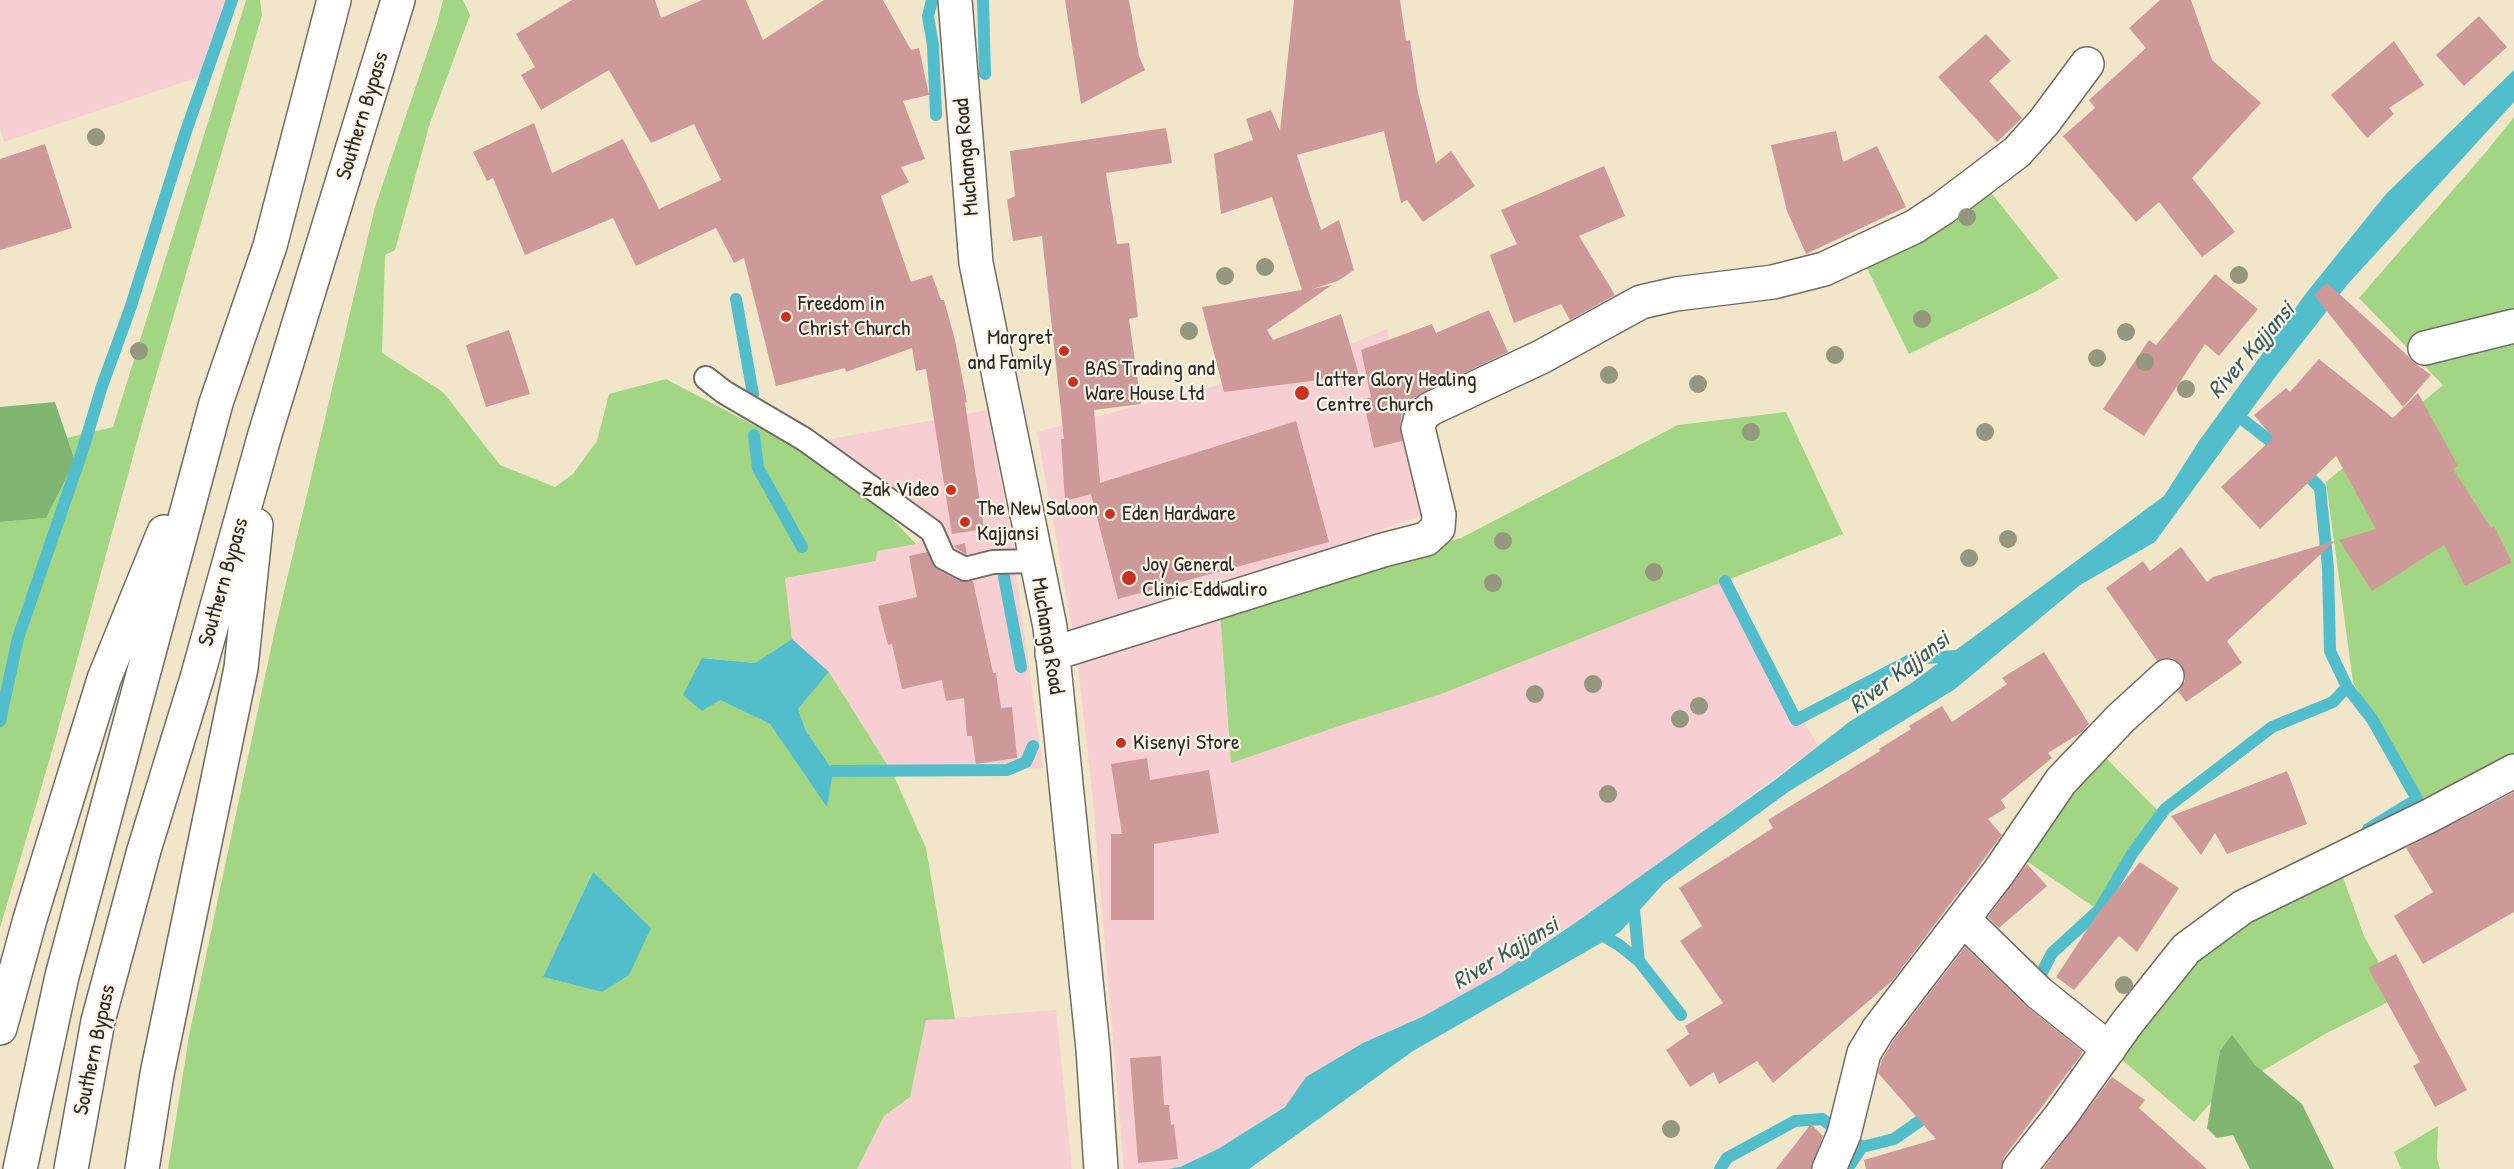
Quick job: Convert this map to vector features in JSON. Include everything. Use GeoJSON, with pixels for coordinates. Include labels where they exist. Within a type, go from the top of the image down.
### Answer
{"type":"FeatureCollection","features":[{"type":"Feature","properties":{"kind":"main road","name":"Southern Bypass"},"geometry":{"type":"LineString","coordinates":[[71,1169],[101,1009],[144,850],[197,678],[265,434],[398,0]]}},
{"type":"Feature","properties":{"kind":"main road","name":"Muchanga Road"},"geometry":{"type":"LineString","coordinates":[[955,0],[976,263],[1050,627],[1093,1049],[1101,1169]]}},
{"type":"Feature","properties":{"kind":"main road"},"geometry":{"type":"LineString","coordinates":[[0,1028],[30,919],[104,679],[216,403],[270,246],[330,3]]}},
{"type":"Feature","properties":{"kind":"main road"},"geometry":{"type":"LineString","coordinates":[[1052,654],[1383,550],[1426,540],[1438,528],[1439,515],[1418,428],[1421,417],[1430,409],[1541,357],[1641,302],[1676,294],[1773,282],[1824,269],[1914,227],[2017,153],[2044,122],[2086,64]]}},
{"type":"Feature","properties":{"kind":"main road"},"geometry":{"type":"LineString","coordinates":[[2425,348],[2514,326]]}},
{"type":"Feature","properties":{"kind":"main road"},"geometry":{"type":"LineString","coordinates":[[20,1169],[62,975],[216,403]]}},
{"type":"Feature","properties":{"kind":"main road"},"geometry":{"type":"LineString","coordinates":[[142,1169],[157,1074],[241,668],[265,434]]}},
{"type":"Feature","properties":{"kind":"main road"},"geometry":{"type":"LineString","coordinates":[[1829,1169],[1844,1134],[1864,1053],[1878,1030],[1999,872],[2061,781],[2121,718],[2167,676]]}},
{"type":"Feature","properties":{"kind":"main road"},"geometry":{"type":"LineString","coordinates":[[2019,1169],[2060,1118],[2109,1049],[2186,949],[2243,907],[2429,816],[2514,771]]}},
{"type":"Feature","properties":{"kind":"main road"},"geometry":{"type":"LineString","coordinates":[[1963,919],[2039,993],[2109,1049]]}},
{"type":"Feature","properties":{"kind":"lane"},"geometry":{"type":"LineString","coordinates":[[706,378],[724,392],[804,438],[932,531],[944,558],[965,569],[993,562],[1035,561]]}},
{"type":"Feature","properties":{"kind":"shaded area"},"geometry":{"type":"Polygon","coordinates":[[[0,0],[232,0],[205,75],[4,142],[0,127],[0,0]]]}},
{"type":"Feature","properties":{"kind":"shaded area"},"geometry":{"type":"Polygon","coordinates":[[[1387,329],[1429,513],[1074,639],[1037,432],[1222,384],[1348,345],[1387,329]]]}},
{"type":"Feature","properties":{"kind":"shaded area"},"geometry":{"type":"Polygon","coordinates":[[[988,410],[1009,525],[1043,768],[893,774],[829,672],[792,639],[785,578],[876,561],[876,551],[945,537],[825,440],[988,410]]]}},
{"type":"Feature","properties":{"kind":"shaded area"},"geometry":{"type":"Polygon","coordinates":[[[1725,581],[1818,746],[1655,867],[1501,973],[1424,1016],[1363,1043],[1307,1077],[1285,1107],[1218,1149],[1180,1167],[1124,1169],[1093,801],[1077,657],[1220,611],[1230,755],[1444,693],[1725,581]]]}},
{"type":"Feature","properties":{"kind":"shaded area"},"geometry":{"type":"Polygon","coordinates":[[[1056,1010],[1072,1169],[857,1169],[884,1116],[910,1097],[926,1020],[1056,1010]]]}},
{"type":"Feature","properties":{"kind":"green space"},"geometry":{"type":"Polygon","coordinates":[[[246,0],[260,0],[262,15],[143,420],[52,751],[0,928],[0,522],[46,518],[75,461],[67,438],[113,427],[246,0]]]}},
{"type":"Feature","properties":{"kind":"green space"},"geometry":{"type":"Polygon","coordinates":[[[443,0],[463,0],[470,15],[430,123],[395,250],[385,255],[382,353],[443,392],[500,465],[555,487],[573,474],[597,441],[609,394],[666,379],[820,460],[882,508],[916,544],[877,551],[876,561],[785,578],[792,639],[755,663],[702,658],[720,700],[770,724],[827,806],[832,771],[806,731],[798,709],[829,672],[893,774],[926,848],[955,1019],[926,1020],[910,1097],[884,1116],[857,1169],[168,1169],[189,1036],[274,634],[375,207],[443,0]],[[593,872],[543,977],[602,992],[593,872]]]}},
{"type":"Feature","properties":{"kind":"green space"},"geometry":{"type":"Polygon","coordinates":[[[2514,117],[2514,755],[2424,810],[2353,682],[2326,482],[2443,385],[2359,298],[2514,117]]]}},
{"type":"Feature","properties":{"kind":"green space"},"geometry":{"type":"Polygon","coordinates":[[[1988,189],[2059,278],[1909,354],[1863,260],[1988,189]]]}},
{"type":"Feature","properties":{"kind":"green space"},"geometry":{"type":"Polygon","coordinates":[[[55,402],[75,461],[46,518],[0,522],[0,407],[55,402]]]}},
{"type":"Feature","properties":{"kind":"green space"},"geometry":{"type":"Polygon","coordinates":[[[1786,412],[1843,534],[1444,693],[1231,763],[1220,611],[1385,559],[1461,538],[1678,425],[1786,412]]]}},
{"type":"Feature","properties":{"kind":"green space"},"geometry":{"type":"Polygon","coordinates":[[[2098,750],[2161,814],[2094,907],[2022,858],[2098,750]]]}},
{"type":"Feature","properties":{"kind":"green space"},"geometry":{"type":"Polygon","coordinates":[[[2340,869],[2364,936],[2398,997],[2325,1034],[2213,1100],[2194,1122],[2119,1057],[2203,950],[2258,909],[2340,869]]]}},
{"type":"Feature","properties":{"kind":"green space"},"geometry":{"type":"Polygon","coordinates":[[[2232,1035],[2255,1065],[2302,1104],[2334,1169],[2250,1169],[2233,1135],[2217,1138],[2207,1128],[2220,1051],[2232,1035]]]}},
{"type":"Feature","properties":{"kind":"green space"},"geometry":{"type":"Polygon","coordinates":[[[2438,1126],[2437,1158],[2440,1169],[2401,1169],[2394,1152],[2438,1126]]]}},
{"type":"Feature","properties":{"kind":"water"},"geometry":{"type":"Polygon","coordinates":[[[2514,70],[2514,102],[2347,285],[2273,380],[2155,542],[2080,585],[1955,689],[1788,792],[1664,883],[1620,932],[1413,1051],[1249,1169],[1168,1169],[1180,1167],[1218,1149],[1285,1107],[1306,1077],[1363,1043],[1424,1016],[1501,973],[1575,923],[1775,780],[1849,722],[1910,684],[2164,496],[2199,441],[2307,292],[2386,194],[2514,70]]]}},
{"type":"Feature","properties":{"kind":"water"},"geometry":{"type":"Polygon","coordinates":[[[792,639],[829,672],[798,709],[806,731],[833,771],[827,807],[770,724],[720,700],[702,711],[683,695],[702,658],[755,663],[792,639]]]}},
{"type":"Feature","properties":{"kind":"water"},"geometry":{"type":"Polygon","coordinates":[[[593,872],[651,928],[629,975],[602,992],[543,977],[593,872]]]}},
{"type":"Feature","properties":{"kind":"building"},"geometry":{"type":"Polygon","coordinates":[[[572,0],[655,0],[661,18],[702,0],[746,0],[763,40],[824,0],[883,0],[911,50],[919,48],[929,95],[903,101],[925,159],[901,167],[909,182],[881,196],[911,282],[932,275],[941,300],[944,300],[955,340],[967,402],[965,403],[984,529],[952,534],[926,369],[916,371],[912,348],[846,372],[845,368],[776,386],[744,258],[734,263],[716,228],[636,266],[613,218],[525,255],[493,178],[487,181],[473,152],[534,123],[552,173],[623,139],[659,209],[721,180],[694,124],[651,143],[609,70],[541,110],[521,75],[535,67],[516,34],[572,0]]]}},
{"type":"Feature","properties":{"kind":"building"},"geometry":{"type":"Polygon","coordinates":[[[1065,0],[1129,0],[1139,56],[1145,70],[1081,104],[1065,0]]]}},
{"type":"Feature","properties":{"kind":"building"},"geometry":{"type":"Polygon","coordinates":[[[1294,0],[1400,0],[1406,41],[1410,40],[1418,93],[1436,163],[1451,151],[1475,186],[1423,222],[1407,200],[1401,203],[1384,131],[1297,155],[1321,230],[1339,220],[1354,270],[1338,281],[1312,289],[1332,285],[1267,330],[1273,340],[1341,314],[1359,375],[1224,392],[1202,307],[1302,290],[1272,197],[1221,214],[1214,154],[1253,140],[1246,119],[1271,110],[1280,131],[1294,0]]]}},
{"type":"Feature","properties":{"kind":"building"},"geometry":{"type":"Polygon","coordinates":[[[2160,0],[2191,0],[2212,60],[2261,103],[2192,178],[2235,232],[2202,257],[2159,202],[2136,222],[2063,136],[2095,108],[2089,100],[2146,48],[2129,28],[2160,0]]]}},
{"type":"Feature","properties":{"kind":"building"},"geometry":{"type":"Polygon","coordinates":[[[2479,16],[2507,47],[2464,86],[2436,55],[2479,16]]]}},
{"type":"Feature","properties":{"kind":"building"},"geometry":{"type":"Polygon","coordinates":[[[1986,34],[2011,61],[1989,81],[2022,118],[1997,142],[1938,77],[1986,34]]]}},
{"type":"Feature","properties":{"kind":"building"},"geometry":{"type":"Polygon","coordinates":[[[2394,41],[2424,85],[2389,108],[2394,114],[2367,138],[2331,95],[2394,41]]]}},
{"type":"Feature","properties":{"kind":"building"},"geometry":{"type":"Polygon","coordinates":[[[1166,128],[1172,163],[1106,173],[1117,244],[1129,243],[1138,317],[1129,319],[1141,404],[1094,410],[1100,483],[1296,421],[1329,542],[1118,599],[1091,494],[1065,501],[1061,439],[1064,439],[1042,236],[1013,241],[1007,200],[1015,196],[1010,151],[1166,128]]]}},
{"type":"Feature","properties":{"kind":"building"},"geometry":{"type":"Polygon","coordinates":[[[1836,131],[1843,162],[1877,146],[1906,207],[1806,254],[1787,211],[1771,145],[1836,131]]]}},
{"type":"Feature","properties":{"kind":"building"},"geometry":{"type":"Polygon","coordinates":[[[45,144],[72,228],[0,250],[0,159],[45,144]]]}},
{"type":"Feature","properties":{"kind":"building"},"geometry":{"type":"Polygon","coordinates":[[[1604,166],[1625,216],[1579,236],[1615,295],[1570,320],[1561,304],[1514,323],[1490,255],[1517,244],[1501,210],[1604,166]]]}},
{"type":"Feature","properties":{"kind":"building"},"geometry":{"type":"Polygon","coordinates":[[[2215,274],[2258,309],[2219,356],[2205,344],[2144,436],[2103,409],[2149,340],[2156,345],[2215,274]]]}},
{"type":"Feature","properties":{"kind":"building"},"geometry":{"type":"Polygon","coordinates":[[[2327,283],[2412,361],[2431,375],[2403,407],[2314,295],[2327,283]]]}},
{"type":"Feature","properties":{"kind":"building"},"geometry":{"type":"Polygon","coordinates":[[[1489,310],[1508,352],[1418,395],[1403,408],[1400,424],[1402,441],[1374,448],[1363,400],[1371,397],[1361,350],[1432,324],[1436,333],[1489,310]]]}},
{"type":"Feature","properties":{"kind":"building"},"geometry":{"type":"Polygon","coordinates":[[[509,330],[530,394],[486,407],[466,345],[509,330]]]}},
{"type":"Feature","properties":{"kind":"building"},"geometry":{"type":"Polygon","coordinates":[[[2319,359],[2393,418],[2418,393],[2458,466],[2453,469],[2491,528],[2494,526],[2512,562],[2465,586],[2444,545],[2372,591],[2339,540],[2376,529],[2336,456],[2260,529],[2221,487],[2273,438],[2254,415],[2286,388],[2290,392],[2319,359]]]}},
{"type":"Feature","properties":{"kind":"building"},"geometry":{"type":"Polygon","coordinates":[[[2335,541],[2227,641],[2242,663],[2186,702],[2178,691],[2185,681],[2185,673],[2181,664],[2172,658],[2157,661],[2106,588],[2143,561],[2150,571],[2181,547],[2207,582],[2213,577],[2335,541]]]}},
{"type":"Feature","properties":{"kind":"building"},"geometry":{"type":"Polygon","coordinates":[[[965,543],[967,555],[953,546],[965,543]]]}},
{"type":"Feature","properties":{"kind":"building"},"geometry":{"type":"Polygon","coordinates":[[[927,552],[938,570],[959,581],[973,581],[993,673],[996,673],[1001,708],[1012,707],[1017,758],[976,764],[972,736],[967,736],[964,698],[946,701],[942,680],[902,689],[892,644],[888,645],[878,606],[917,597],[909,556],[927,552]]]}},
{"type":"Feature","properties":{"kind":"building"},"geometry":{"type":"Polygon","coordinates":[[[2044,652],[2089,724],[2082,732],[2048,753],[2052,758],[2001,800],[2006,808],[1988,819],[2002,835],[1892,981],[1773,1083],[1757,1061],[1719,1084],[1714,1072],[1690,1087],[1666,1050],[1689,1034],[1685,1026],[1723,1003],[1680,941],[1702,926],[1679,888],[1773,828],[1768,820],[1880,751],[1879,749],[1911,729],[1909,726],[1942,706],[1952,722],[2007,684],[2002,678],[2044,652]]]}},
{"type":"Feature","properties":{"kind":"building"},"geometry":{"type":"Polygon","coordinates":[[[1147,758],[1150,780],[1209,770],[1219,833],[1154,844],[1154,920],[1111,920],[1111,834],[1122,834],[1111,764],[1147,758]]]}},
{"type":"Feature","properties":{"kind":"building"},"geometry":{"type":"Polygon","coordinates":[[[2287,771],[2307,824],[2227,854],[2215,833],[2201,855],[2171,816],[2287,771]]]}},
{"type":"Feature","properties":{"kind":"building"},"geometry":{"type":"Polygon","coordinates":[[[2514,792],[2514,912],[2423,964],[2394,916],[2433,892],[2406,848],[2514,792]]]}},
{"type":"Feature","properties":{"kind":"building"},"geometry":{"type":"Polygon","coordinates":[[[2140,862],[2179,888],[2137,952],[2119,936],[2074,990],[2056,977],[2098,913],[2140,862]]]}},
{"type":"Feature","properties":{"kind":"building"},"geometry":{"type":"Polygon","coordinates":[[[2027,864],[2047,886],[1999,928],[1988,917],[2027,864]]]}},
{"type":"Feature","properties":{"kind":"building"},"geometry":{"type":"Polygon","coordinates":[[[1965,947],[2026,1006],[2082,1051],[2081,1055],[2004,1157],[2001,1169],[1866,1169],[1864,1160],[1936,1139],[1878,1073],[1882,1060],[1893,1041],[1965,947]]]}},
{"type":"Feature","properties":{"kind":"building"},"geometry":{"type":"Polygon","coordinates":[[[2396,954],[2467,1090],[2435,1107],[2413,1066],[2420,1062],[2368,968],[2396,954]]]}},
{"type":"Feature","properties":{"kind":"building"},"geometry":{"type":"Polygon","coordinates":[[[1161,1056],[1164,1105],[1169,1105],[1171,1125],[1174,1124],[1178,1159],[1138,1163],[1130,1058],[1161,1056]]]}},
{"type":"Feature","properties":{"kind":"building"},"geometry":{"type":"Polygon","coordinates":[[[2112,1077],[2145,1100],[2139,1108],[2207,1169],[2043,1169],[2112,1077]]]}},
{"type":"Feature","properties":{"kind":"building"},"geometry":{"type":"Polygon","coordinates":[[[1811,1124],[1823,1136],[1811,1169],[1776,1169],[1811,1124]]]}},
{"type":"Feature","properties":{"kind":"waterway"},"geometry":{"type":"LineString","coordinates":[[0,721],[18,638],[130,309],[185,134],[232,0]]}},
{"type":"Feature","properties":{"kind":"waterway"},"geometry":{"type":"LineString","coordinates":[[932,0],[928,16],[933,45],[936,115]]}},
{"type":"Feature","properties":{"kind":"waterway"},"geometry":{"type":"LineString","coordinates":[[983,0],[985,74]]}},
{"type":"Feature","properties":{"kind":"waterway"},"geometry":{"type":"LineString","coordinates":[[736,299],[753,394]]}},
{"type":"Feature","properties":{"kind":"waterway","name":"River Kajjansi"},"geometry":{"type":"LineString","coordinates":[[2233,412],[2283,451]]}},
{"type":"Feature","properties":{"kind":"waterway"},"geometry":{"type":"LineString","coordinates":[[754,435],[758,468],[802,547]]}},
{"type":"Feature","properties":{"kind":"waterway"},"geometry":{"type":"LineString","coordinates":[[2035,986],[2052,953],[2099,910],[2132,854],[2165,809],[2272,727],[2333,702],[2347,687],[2330,651],[2328,568],[2320,488],[2302,469]]}},
{"type":"Feature","properties":{"kind":"waterway"},"geometry":{"type":"LineString","coordinates":[[1004,577],[1021,667]]}},
{"type":"Feature","properties":{"kind":"waterway","name":"River Kajjansi"},"geometry":{"type":"LineString","coordinates":[[1725,581],[1796,720],[1912,659],[1957,656]]}},
{"type":"Feature","properties":{"kind":"waterway"},"geometry":{"type":"LineString","coordinates":[[2347,687],[2372,719],[2417,799],[2368,829]]}},
{"type":"Feature","properties":{"kind":"waterway"},"geometry":{"type":"LineString","coordinates":[[833,771],[1007,770],[1026,762],[1033,746]]}},
{"type":"Feature","properties":{"kind":"waterway"},"geometry":{"type":"LineString","coordinates":[[1633,900],[1639,961]]}},
{"type":"Feature","properties":{"kind":"waterway"},"geometry":{"type":"LineString","coordinates":[[1595,931],[1619,945],[1639,961],[1681,1015]]}},
{"type":"Feature","properties":{"kind":"waterway"},"geometry":{"type":"LineString","coordinates":[[1720,1169],[1727,1158],[1795,1121],[1822,1119],[1862,1147],[1894,1139],[1934,1111]]}},
{"type":"Feature","properties":{"kind":"waterway"},"geometry":{"type":"LineString","coordinates":[[1847,1169],[1862,1147]]}},
{"type":"Feature","properties":{"kind":"place","name":"Freedom in Christ Church"},"geometry":{"type":"Point","coordinates":[786,317]}},
{"type":"Feature","properties":{"kind":"place","name":"Margret and Family"},"geometry":{"type":"Point","coordinates":[1064,351]}},
{"type":"Feature","properties":{"kind":"place","name":"BAS Trading and Ware House Ltd"},"geometry":{"type":"Point","coordinates":[1073,382]}},
{"type":"Feature","properties":{"kind":"place","name":"Latter Glory Healing Centre Church"},"geometry":{"type":"Point","coordinates":[1302,393]}},
{"type":"Feature","properties":{"kind":"place","name":"Zak Video"},"geometry":{"type":"Point","coordinates":[951,490]}},
{"type":"Feature","properties":{"kind":"place","name":"Eden Hardware"},"geometry":{"type":"Point","coordinates":[1110,514]}},
{"type":"Feature","properties":{"kind":"place","name":"The New Saloon Kajjansi"},"geometry":{"type":"Point","coordinates":[965,522]}},
{"type":"Feature","properties":{"kind":"place","name":"Joy General Clinic Eddwaliro"},"geometry":{"type":"Point","coordinates":[1129,578]}},
{"type":"Feature","properties":{"kind":"place","name":"Kisenyi Store"},"geometry":{"type":"Point","coordinates":[1121,743]}}]}
